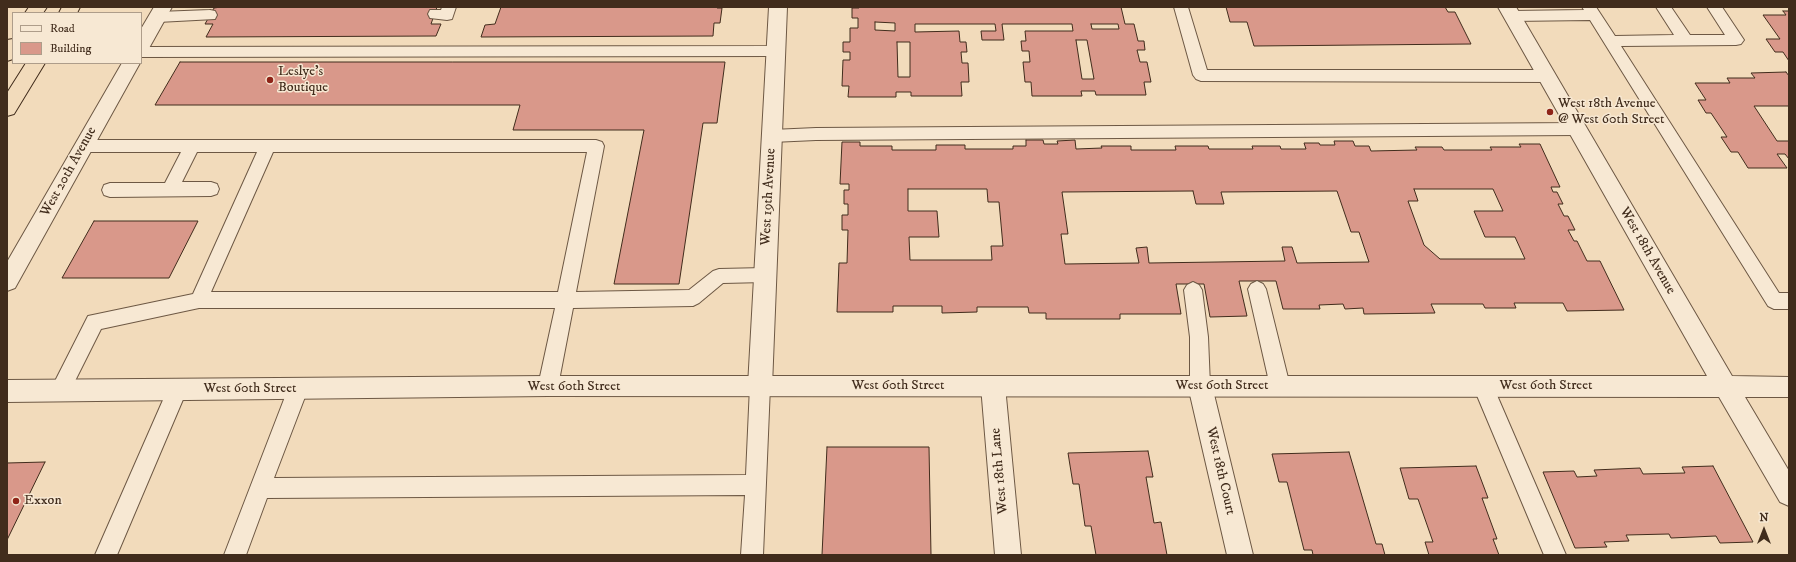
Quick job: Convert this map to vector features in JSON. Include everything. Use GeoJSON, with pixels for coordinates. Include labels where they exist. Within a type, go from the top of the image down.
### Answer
{"type":"FeatureCollection","features":[{"type":"Feature","properties":{"kind":"highway"},"geometry":{"type":"LineString","coordinates":[[7,109],[35,64]]}},
{"type":"Feature","properties":{"kind":"street","name":"West 19th Avenue"},"geometry":{"type":"LineString","coordinates":[[760,386],[778,7]]}},
{"type":"Feature","properties":{"kind":"street","name":"West 18th Avenue"},"geometry":{"type":"LineString","coordinates":[[1509,11],[1725,386],[1789,494]]}},
{"type":"Feature","properties":{"kind":"street"},"geometry":{"type":"LineString","coordinates":[[142,44],[160,12]]}},
{"type":"Feature","properties":{"kind":"street","name":"West 20th Avenue"},"geometry":{"type":"LineString","coordinates":[[7,282],[130,64]]}},
{"type":"Feature","properties":{"kind":"street","name":"West 60th Street"},"geometry":{"type":"LineString","coordinates":[[7,391],[548,386],[1789,387]]}},
{"type":"Feature","properties":{"kind":"street","name":"West 18th Lane"},"geometry":{"type":"LineString","coordinates":[[993,386],[1008,555]]}},
{"type":"Feature","properties":{"kind":"street","name":"West 18th Court"},"geometry":{"type":"LineString","coordinates":[[1200,386],[1240,555]]}},
{"type":"Feature","properties":{"kind":"lane"},"geometry":{"type":"LineString","coordinates":[[434,14],[447,15],[449,7]]}},
{"type":"Feature","properties":{"kind":"lane"},"geometry":{"type":"LineString","coordinates":[[1181,7],[1201,75],[1546,76]]}},
{"type":"Feature","properties":{"kind":"lane"},"geometry":{"type":"LineString","coordinates":[[1663,7],[1685,40]]}},
{"type":"Feature","properties":{"kind":"lane"},"geometry":{"type":"LineString","coordinates":[[1610,41],[1736,40],[1714,7]]}},
{"type":"Feature","properties":{"kind":"lane"},"geometry":{"type":"LineString","coordinates":[[1509,11],[1592,11],[1774,301],[1789,301]]}},
{"type":"Feature","properties":{"kind":"lane"},"geometry":{"type":"LineString","coordinates":[[160,12],[210,15]]}},
{"type":"Feature","properties":{"kind":"lane"},"geometry":{"type":"LineString","coordinates":[[142,52],[776,51]]}},
{"type":"Feature","properties":{"kind":"lane"},"geometry":{"type":"LineString","coordinates":[[772,136],[816,134],[1577,129]]}},
{"type":"Feature","properties":{"kind":"lane"},"geometry":{"type":"LineString","coordinates":[[83,146],[596,146],[548,386]]}},
{"type":"Feature","properties":{"kind":"lane"},"geometry":{"type":"LineString","coordinates":[[170,189],[192,146]]}},
{"type":"Feature","properties":{"kind":"lane"},"geometry":{"type":"LineString","coordinates":[[199,300],[268,146]]}},
{"type":"Feature","properties":{"kind":"lane"},"geometry":{"type":"LineString","coordinates":[[110,190],[211,189]]}},
{"type":"Feature","properties":{"kind":"lane"},"geometry":{"type":"LineString","coordinates":[[60,391],[95,322],[199,300],[565,300],[693,298],[719,276],[765,275]]}},
{"type":"Feature","properties":{"kind":"lane"},"geometry":{"type":"LineString","coordinates":[[1257,289],[1280,386]]}},
{"type":"Feature","properties":{"kind":"lane"},"geometry":{"type":"LineString","coordinates":[[1193,290],[1199,336],[1200,386]]}},
{"type":"Feature","properties":{"kind":"lane"},"geometry":{"type":"LineString","coordinates":[[752,555],[760,386]]}},
{"type":"Feature","properties":{"kind":"lane"},"geometry":{"type":"LineString","coordinates":[[1483,386],[1555,555]]}},
{"type":"Feature","properties":{"kind":"lane"},"geometry":{"type":"LineString","coordinates":[[235,555],[298,389]]}},
{"type":"Feature","properties":{"kind":"lane"},"geometry":{"type":"LineString","coordinates":[[106,555],[178,390]]}},
{"type":"Feature","properties":{"kind":"lane"},"geometry":{"type":"LineString","coordinates":[[260,488],[755,485]]}},
{"type":"Feature","properties":{"kind":"building"},"geometry":{"type":"Polygon","coordinates":[[[437,7],[431,24],[441,24],[436,36],[206,37],[213,24],[205,24],[214,8],[437,7]]]}},
{"type":"Feature","properties":{"kind":"building"},"geometry":{"type":"Polygon","coordinates":[[[501,7],[722,8],[720,23],[714,23],[713,36],[481,37],[485,25],[495,24],[501,7]]]}},
{"type":"Feature","properties":{"kind":"building"},"geometry":{"type":"Polygon","coordinates":[[[1121,7],[1125,24],[1134,24],[1138,41],[1144,41],[1145,50],[1137,50],[1140,62],[1147,62],[1151,82],[1144,82],[1146,95],[1096,95],[1095,91],[1081,91],[1082,96],[1032,96],[1031,82],[1025,82],[1023,62],[1030,62],[1029,51],[1022,51],[1021,41],[1026,41],[1025,31],[1073,31],[1072,24],[1002,24],[1004,40],[982,40],[981,31],[996,31],[995,24],[915,24],[915,32],[959,31],[960,42],[966,42],[967,52],[961,52],[962,63],[968,63],[969,82],[961,82],[962,96],[911,96],[911,92],[896,92],[896,97],[848,97],[849,86],[842,86],[843,60],[850,60],[850,52],[843,52],[843,42],[850,42],[850,28],[858,28],[858,18],[852,18],[852,8],[1121,7]],[[875,22],[875,30],[895,31],[895,23],[875,22]],[[1091,24],[1092,29],[1119,29],[1118,24],[1091,24]],[[1076,40],[1082,79],[1094,79],[1087,40],[1076,40]],[[897,42],[898,77],[910,77],[910,42],[897,42]]]}},
{"type":"Feature","properties":{"kind":"building"},"geometry":{"type":"Polygon","coordinates":[[[1226,7],[1445,7],[1448,12],[1455,12],[1471,44],[1254,46],[1247,22],[1230,22],[1226,7]]]}},
{"type":"Feature","properties":{"kind":"building"},"geometry":{"type":"Polygon","coordinates":[[[1783,11],[1789,11],[1789,61],[1783,52],[1775,52],[1766,39],[1780,39],[1763,15],[1786,15],[1783,11]]]}},
{"type":"Feature","properties":{"kind":"building"},"geometry":{"type":"Polygon","coordinates":[[[180,62],[725,62],[717,123],[703,123],[679,284],[614,284],[644,130],[513,130],[520,105],[155,105],[180,62]]]}},
{"type":"Feature","properties":{"kind":"building"},"geometry":{"type":"Polygon","coordinates":[[[1786,72],[1789,76],[1789,106],[1754,106],[1777,141],[1789,141],[1789,159],[1785,154],[1777,154],[1787,168],[1748,168],[1738,152],[1731,152],[1721,137],[1727,137],[1711,113],[1706,113],[1698,100],[1706,100],[1695,83],[1730,83],[1727,78],[1755,78],[1751,73],[1786,72]]]}},
{"type":"Feature","properties":{"kind":"building"},"geometry":{"type":"Polygon","coordinates":[[[1026,140],[1043,140],[1044,144],[1058,144],[1057,141],[1075,140],[1076,149],[1102,148],[1101,146],[1131,146],[1131,150],[1176,150],[1175,146],[1208,146],[1209,149],[1253,149],[1252,146],[1280,146],[1281,149],[1306,149],[1304,143],[1335,145],[1334,141],[1353,141],[1355,146],[1369,146],[1371,151],[1417,150],[1415,147],[1442,147],[1444,150],[1492,150],[1490,147],[1521,147],[1519,144],[1540,144],[1560,187],[1551,187],[1553,192],[1557,192],[1563,204],[1558,204],[1564,216],[1568,216],[1575,230],[1568,230],[1574,241],[1577,241],[1587,261],[1600,261],[1624,310],[1567,311],[1563,303],[1514,303],[1516,308],[1485,308],[1483,304],[1431,304],[1435,313],[1364,314],[1363,308],[1345,309],[1343,304],[1319,305],[1320,309],[1283,309],[1276,281],[1239,281],[1247,316],[1210,317],[1204,284],[1176,284],[1181,314],[1120,314],[1120,319],[1046,319],[1046,313],[1029,313],[1028,307],[977,307],[977,312],[942,313],[942,306],[893,306],[893,312],[837,312],[839,263],[847,263],[848,230],[842,230],[842,215],[848,215],[848,204],[844,204],[844,190],[849,190],[849,184],[840,184],[842,142],[860,142],[860,146],[892,146],[892,150],[936,150],[936,145],[965,145],[965,149],[1013,149],[1013,146],[1026,146],[1026,140]],[[908,189],[908,211],[937,211],[939,237],[909,237],[910,260],[992,260],[991,246],[1003,246],[999,202],[988,202],[987,189],[908,189]],[[1414,189],[1418,201],[1408,201],[1424,245],[1440,259],[1525,259],[1515,237],[1485,237],[1474,211],[1503,211],[1493,189],[1414,189]],[[1193,191],[1062,192],[1068,234],[1061,234],[1065,264],[1139,263],[1136,248],[1147,247],[1149,263],[1285,261],[1282,247],[1292,247],[1297,263],[1369,262],[1359,232],[1351,232],[1337,191],[1221,192],[1224,204],[1196,204],[1193,191]]]}},
{"type":"Feature","properties":{"kind":"building"},"geometry":{"type":"Polygon","coordinates":[[[94,221],[198,221],[169,278],[62,278],[94,221]]]}},
{"type":"Feature","properties":{"kind":"building"},"geometry":{"type":"Polygon","coordinates":[[[827,447],[929,447],[931,555],[822,555],[827,447]]]}},
{"type":"Feature","properties":{"kind":"building"},"geometry":{"type":"Polygon","coordinates":[[[1148,451],[1153,477],[1146,477],[1154,523],[1161,522],[1167,555],[1096,555],[1091,526],[1085,526],[1079,484],[1073,484],[1068,453],[1148,451]]]}},
{"type":"Feature","properties":{"kind":"building"},"geometry":{"type":"Polygon","coordinates":[[[1349,452],[1376,544],[1382,544],[1385,555],[1313,555],[1312,550],[1304,550],[1287,482],[1279,482],[1272,454],[1349,452]]]}},
{"type":"Feature","properties":{"kind":"building","name":"Exxon"},"geometry":{"type":"Polygon","coordinates":[[[45,462],[7,540],[7,463],[45,462]]]}},
{"type":"Feature","properties":{"kind":"building"},"geometry":{"type":"Polygon","coordinates":[[[1476,466],[1488,498],[1482,498],[1497,539],[1493,539],[1499,555],[1429,555],[1425,542],[1433,542],[1418,499],[1409,499],[1400,468],[1476,466]]]}},
{"type":"Feature","properties":{"kind":"building"},"geometry":{"type":"Polygon","coordinates":[[[1713,466],[1753,542],[1720,543],[1716,536],[1671,538],[1669,534],[1626,535],[1629,541],[1604,542],[1607,547],[1575,548],[1543,472],[1574,471],[1577,477],[1597,476],[1594,470],[1640,468],[1643,474],[1685,473],[1682,467],[1713,466]]]}},
{"type":"Feature","properties":{"kind":"place","name":"Leslye's Boutique"},"geometry":{"type":"Point","coordinates":[270,80]}},
{"type":"Feature","properties":{"kind":"place","name":"West 18th Avenue @ West 60th Street"},"geometry":{"type":"Point","coordinates":[1550,112]}},
{"type":"Feature","properties":{"kind":"place","name":"Exxon"},"geometry":{"type":"Point","coordinates":[16,501]}}]}
